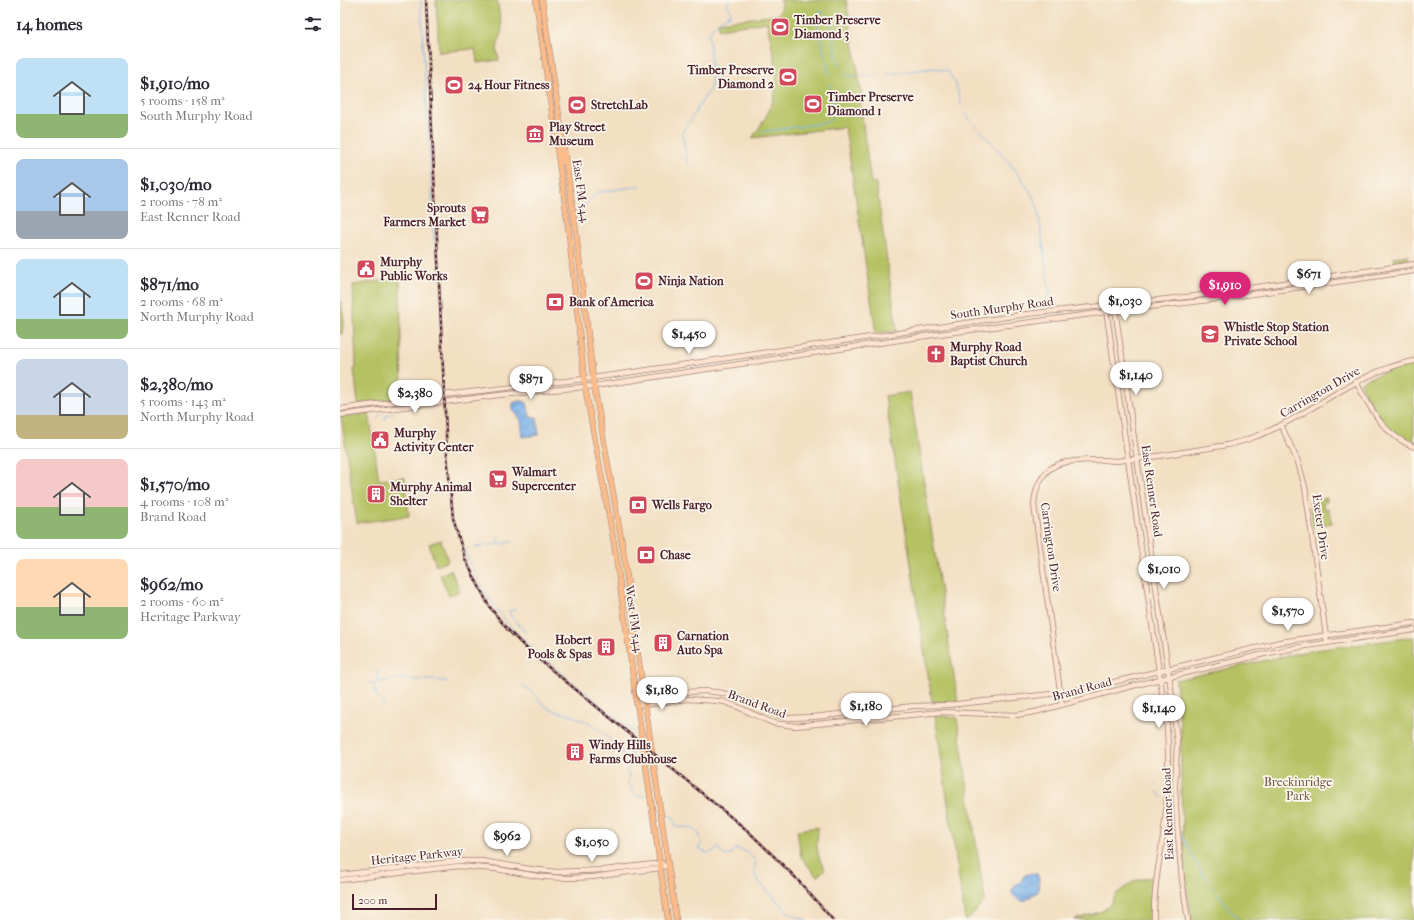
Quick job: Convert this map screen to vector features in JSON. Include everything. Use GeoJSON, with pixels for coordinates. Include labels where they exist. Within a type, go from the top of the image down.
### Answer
{"type":"FeatureCollection","features":[{"type":"Feature","properties":{"kind":"main road","name":"East FM 544"},"geometry":{"type":"LineString","coordinates":[[536,0],[568,225],[584,379]]}},
{"type":"Feature","properties":{"kind":"main road","name":"East FM 544"},"geometry":{"type":"LineString","coordinates":[[542,0],[576,224],[585,316],[594,386]]}},
{"type":"Feature","properties":{"kind":"main road"},"geometry":{"type":"LineString","coordinates":[[553,124],[558,131],[563,162],[567,162]]}},
{"type":"Feature","properties":{"kind":"main road","name":"South Murphy Road"},"geometry":{"type":"LineString","coordinates":[[345,408],[506,387],[593,378],[955,324],[1114,304],[1195,296],[1414,264]]}},
{"type":"Feature","properties":{"kind":"main road","name":"South Murphy Road"},"geometry":{"type":"LineString","coordinates":[[340,415],[507,394],[594,386],[956,332],[1210,300],[1414,271]]}},
{"type":"Feature","properties":{"kind":"main road","name":"East Renner Road"},"geometry":{"type":"LineString","coordinates":[[1114,304],[1176,724],[1175,787],[1177,824],[1182,880],[1188,920]]}},
{"type":"Feature","properties":{"kind":"main road","name":"East Renner Road"},"geometry":{"type":"LineString","coordinates":[[1106,305],[1167,726],[1169,760],[1165,822],[1156,878],[1154,920]]}},
{"type":"Feature","properties":{"kind":"main road"},"geometry":{"type":"LineString","coordinates":[[577,316],[585,316]]}},
{"type":"Feature","properties":{"kind":"main road"},"geometry":{"type":"LineString","coordinates":[[955,324],[956,332]]}},
{"type":"Feature","properties":{"kind":"main road","name":"Carrington Drive"},"geometry":{"type":"LineString","coordinates":[[1062,705],[1034,505],[1035,493],[1038,484],[1047,471],[1060,464],[1080,461],[1128,460],[1226,446],[1249,439],[1281,425],[1356,382],[1386,368],[1414,361]]}},
{"type":"Feature","properties":{"kind":"main road"},"geometry":{"type":"LineString","coordinates":[[662,368],[663,375]]}},
{"type":"Feature","properties":{"kind":"main road"},"geometry":{"type":"LineString","coordinates":[[631,372],[632,380]]}},
{"type":"Feature","properties":{"kind":"main road","name":"West FM 544"},"geometry":{"type":"LineString","coordinates":[[584,379],[594,440],[606,495],[619,578],[668,920]]}},
{"type":"Feature","properties":{"kind":"main road"},"geometry":{"type":"LineString","coordinates":[[1356,382],[1376,416],[1386,429],[1394,437],[1414,447]]}},
{"type":"Feature","properties":{"kind":"main road","name":"West FM 544"},"geometry":{"type":"LineString","coordinates":[[594,386],[627,577],[676,920]]}},
{"type":"Feature","properties":{"kind":"main road"},"geometry":{"type":"LineString","coordinates":[[506,387],[507,394]]}},
{"type":"Feature","properties":{"kind":"main road"},"geometry":{"type":"LineString","coordinates":[[345,408],[348,414]]}},
{"type":"Feature","properties":{"kind":"main road","name":"Exeter Drive"},"geometry":{"type":"LineString","coordinates":[[1281,425],[1298,462],[1305,488],[1327,644]]}},
{"type":"Feature","properties":{"kind":"main road"},"geometry":{"type":"LineString","coordinates":[[606,495],[612,494]]}},
{"type":"Feature","properties":{"kind":"main road"},"geometry":{"type":"LineString","coordinates":[[619,578],[627,577]]}},
{"type":"Feature","properties":{"kind":"main road","name":"Brand Road"},"geometry":{"type":"LineString","coordinates":[[636,703],[644,699],[685,692],[706,691],[722,693],[740,698],[775,714],[789,718],[813,717],[914,706],[948,705],[1061,693],[1159,671],[1248,648],[1326,635],[1414,623]]}},
{"type":"Feature","properties":{"kind":"main road"},"geometry":{"type":"LineString","coordinates":[[626,627],[634,626]]}},
{"type":"Feature","properties":{"kind":"main road","name":"Brand Road"},"geometry":{"type":"LineString","coordinates":[[636,703],[645,705],[686,699],[702,699],[725,702],[773,722],[795,726],[942,712],[1016,715],[1035,712],[1160,678],[1250,657],[1306,646],[1414,630]]}},
{"type":"Feature","properties":{"kind":"main road"},"geometry":{"type":"LineString","coordinates":[[1248,648],[1250,657]]}},
{"type":"Feature","properties":{"kind":"main road"},"geometry":{"type":"LineString","coordinates":[[1146,682],[1157,684],[1162,693]]}},
{"type":"Feature","properties":{"kind":"main road"},"geometry":{"type":"LineString","coordinates":[[685,692],[686,699]]}},
{"type":"Feature","properties":{"kind":"main road","name":"Heritage Parkway"},"geometry":{"type":"LineString","coordinates":[[340,875],[463,861],[556,872],[604,873]]}},
{"type":"Feature","properties":{"kind":"main road","name":"Heritage Parkway"},"geometry":{"type":"LineString","coordinates":[[340,880],[459,866],[480,867],[550,878],[569,878],[668,864]]}},
{"type":"Feature","properties":{"kind":"green space"},"geometry":{"type":"Polygon","coordinates":[[[436,0],[497,0],[502,29],[497,49],[499,60],[477,63],[475,49],[439,52],[436,0]]]}},
{"type":"Feature","properties":{"kind":"green space"},"geometry":{"type":"Polygon","coordinates":[[[780,0],[846,0],[863,102],[860,103],[871,183],[876,183],[897,331],[876,333],[845,127],[752,138],[770,108],[776,87],[777,79],[775,63],[767,22],[719,29],[718,22],[778,15],[782,5],[780,0]]]}},
{"type":"Feature","properties":{"kind":"green space"},"geometry":{"type":"Polygon","coordinates":[[[1408,255],[1409,261],[1395,262],[1394,257],[1408,255]]]}},
{"type":"Feature","properties":{"kind":"green space"},"geometry":{"type":"Polygon","coordinates":[[[400,278],[402,398],[358,404],[354,369],[356,368],[353,285],[400,278]]]}},
{"type":"Feature","properties":{"kind":"green space"},"geometry":{"type":"Polygon","coordinates":[[[340,301],[344,318],[342,334],[340,334],[340,301]]]}},
{"type":"Feature","properties":{"kind":"green space"},"geometry":{"type":"Polygon","coordinates":[[[1414,364],[1414,443],[1404,440],[1396,435],[1382,421],[1361,386],[1361,382],[1394,369],[1414,364]]]}},
{"type":"Feature","properties":{"kind":"green space"},"geometry":{"type":"Polygon","coordinates":[[[910,392],[958,702],[943,703],[932,701],[885,396],[910,392]]]}},
{"type":"Feature","properties":{"kind":"green space"},"geometry":{"type":"Polygon","coordinates":[[[369,413],[379,480],[405,477],[409,516],[357,523],[341,417],[369,413]]]}},
{"type":"Feature","properties":{"kind":"green space"},"geometry":{"type":"Polygon","coordinates":[[[1327,498],[1327,502],[1323,502],[1324,509],[1328,509],[1332,523],[1313,526],[1310,501],[1327,498]]]}},
{"type":"Feature","properties":{"kind":"green space"},"geometry":{"type":"Polygon","coordinates":[[[441,540],[448,561],[436,566],[429,544],[441,540]]]}},
{"type":"Feature","properties":{"kind":"green space"},"geometry":{"type":"Polygon","coordinates":[[[451,570],[460,591],[449,596],[440,575],[451,570]]]}},
{"type":"Feature","properties":{"kind":"green space","name":"Breckinridge Park"},"geometry":{"type":"Polygon","coordinates":[[[1414,637],[1414,920],[1192,920],[1185,880],[1181,790],[1181,735],[1176,680],[1308,651],[1414,637]]]}},
{"type":"Feature","properties":{"kind":"green space"},"geometry":{"type":"Polygon","coordinates":[[[935,715],[957,718],[985,901],[968,920],[965,920],[935,715]]]}},
{"type":"Feature","properties":{"kind":"green space"},"geometry":{"type":"Polygon","coordinates":[[[818,827],[818,854],[825,869],[817,877],[801,857],[797,830],[818,827]]]}},
{"type":"Feature","properties":{"kind":"green space"},"geometry":{"type":"Polygon","coordinates":[[[1151,877],[1154,878],[1152,920],[1074,920],[1102,911],[1111,904],[1116,894],[1134,881],[1151,877]]]}},
{"type":"Feature","properties":{"kind":"water"},"geometry":{"type":"Polygon","coordinates":[[[518,401],[527,403],[530,417],[537,417],[539,435],[523,437],[521,420],[513,410],[513,403],[518,401]]]}},
{"type":"Feature","properties":{"kind":"water"},"geometry":{"type":"Polygon","coordinates":[[[1033,873],[1037,874],[1039,879],[1038,892],[1025,901],[1019,900],[1011,892],[1016,884],[1022,881],[1022,878],[1025,875],[1033,873]]]}},
{"type":"Feature","properties":{"kind":"waterway"},"geometry":{"type":"LineString","coordinates":[[421,0],[434,241]]}},
{"type":"Feature","properties":{"kind":"waterway"},"geometry":{"type":"LineString","coordinates":[[688,164],[682,133],[711,87],[712,81],[709,33],[718,22],[730,15],[731,12],[727,4],[730,0]]}},
{"type":"Feature","properties":{"kind":"waterway"},"geometry":{"type":"LineString","coordinates":[[821,11],[831,21],[837,58],[842,68]]}},
{"type":"Feature","properties":{"kind":"waterway"},"geometry":{"type":"LineString","coordinates":[[813,19],[819,29],[829,75]]}},
{"type":"Feature","properties":{"kind":"waterway"},"geometry":{"type":"LineString","coordinates":[[888,74],[934,68],[948,71],[956,85],[961,105]]}},
{"type":"Feature","properties":{"kind":"waterway"},"geometry":{"type":"LineString","coordinates":[[845,72],[849,76],[877,76]]}},
{"type":"Feature","properties":{"kind":"waterway"},"geometry":{"type":"LineString","coordinates":[[761,132],[830,121],[835,113],[830,84]]}},
{"type":"Feature","properties":{"kind":"waterway"},"geometry":{"type":"LineString","coordinates":[[965,114],[1016,171],[1025,183],[1038,208],[1052,305]]}},
{"type":"Feature","properties":{"kind":"waterway"},"geometry":{"type":"LineString","coordinates":[[578,213],[592,197],[599,192],[640,186]]}},
{"type":"Feature","properties":{"kind":"waterway"},"geometry":{"type":"LineString","coordinates":[[385,420],[385,416],[394,412]]}},
{"type":"Feature","properties":{"kind":"waterway"},"geometry":{"type":"LineString","coordinates":[[378,418],[381,414]]}},
{"type":"Feature","properties":{"kind":"waterway"},"geometry":{"type":"LineString","coordinates":[[498,543],[499,536]]}},
{"type":"Feature","properties":{"kind":"waterway"},"geometry":{"type":"LineString","coordinates":[[474,547],[513,542]]}},
{"type":"Feature","properties":{"kind":"waterway"},"geometry":{"type":"LineString","coordinates":[[467,549],[464,550],[482,588],[497,610],[524,642]]}},
{"type":"Feature","properties":{"kind":"waterway"},"geometry":{"type":"LineString","coordinates":[[509,610],[510,615],[526,633]]}},
{"type":"Feature","properties":{"kind":"waterway"},"geometry":{"type":"LineString","coordinates":[[510,611],[515,610]]}},
{"type":"Feature","properties":{"kind":"waterway"},"geometry":{"type":"LineString","coordinates":[[526,638],[524,642],[636,734]]}},
{"type":"Feature","properties":{"kind":"waterway"},"geometry":{"type":"LineString","coordinates":[[377,670],[378,682]]}},
{"type":"Feature","properties":{"kind":"waterway"},"geometry":{"type":"LineString","coordinates":[[396,679],[447,681]]}},
{"type":"Feature","properties":{"kind":"waterway"},"geometry":{"type":"LineString","coordinates":[[369,683],[392,680]]}},
{"type":"Feature","properties":{"kind":"waterway"},"geometry":{"type":"LineString","coordinates":[[374,683],[374,689],[378,694]]}},
{"type":"Feature","properties":{"kind":"waterway"},"geometry":{"type":"LineString","coordinates":[[522,685],[530,690],[550,709],[585,720],[598,728],[609,738],[617,751],[620,753],[628,751],[631,753],[631,761],[627,771],[629,775],[628,784],[636,796],[646,796]]}},
{"type":"Feature","properties":{"kind":"waterway"},"geometry":{"type":"LineString","coordinates":[[374,689],[384,706]]}},
{"type":"Feature","properties":{"kind":"waterway"},"geometry":{"type":"LineString","coordinates":[[628,751],[633,739]]}},
{"type":"Feature","properties":{"kind":"waterway"},"geometry":{"type":"LineString","coordinates":[[1158,792],[1162,798]]}},
{"type":"Feature","properties":{"kind":"waterway"},"geometry":{"type":"LineString","coordinates":[[666,814],[673,817],[677,827],[688,827],[694,829],[700,836],[702,843],[699,846],[699,849],[707,853],[713,852],[718,848],[725,856],[730,855],[735,849],[747,852],[756,862],[754,872],[757,880],[789,913],[806,920]]}},
{"type":"Feature","properties":{"kind":"waterway"},"geometry":{"type":"LineString","coordinates":[[1180,832],[1203,875],[1238,920]]}},
{"type":"Feature","properties":{"kind":"railway"},"geometry":{"type":"LineString","coordinates":[[426,0],[447,455],[453,518],[465,559],[489,606],[507,629],[530,652],[748,831],[795,877],[833,920]]}},
{"type":"Feature","properties":{"kind":"place","name":"Timber Preserve Diamond 3"},"geometry":{"type":"Point","coordinates":[780,27]}},
{"type":"Feature","properties":{"kind":"place","name":"Timber Preserve Diamond 2"},"geometry":{"type":"Point","coordinates":[788,77]}},
{"type":"Feature","properties":{"kind":"place","name":"24 Hour Fitness"},"geometry":{"type":"Point","coordinates":[454,85]}},
{"type":"Feature","properties":{"kind":"place","name":"Timber Preserve Diamond 1"},"geometry":{"type":"Point","coordinates":[813,104]}},
{"type":"Feature","properties":{"kind":"place","name":"StretchLab"},"geometry":{"type":"Point","coordinates":[577,105]}},
{"type":"Feature","properties":{"kind":"place","name":"Play Street Museum"},"geometry":{"type":"Point","coordinates":[535,134]}},
{"type":"Feature","properties":{"kind":"place","name":"Sprouts Farmers Market"},"geometry":{"type":"Point","coordinates":[480,215]}},
{"type":"Feature","properties":{"kind":"place","name":"Murphy Public Works"},"geometry":{"type":"Point","coordinates":[366,269]}},
{"type":"Feature","properties":{"kind":"place","name":"Ninja Nation"},"geometry":{"type":"Point","coordinates":[644,281]}},
{"type":"Feature","properties":{"kind":"place","name":"Bank of America"},"geometry":{"type":"Point","coordinates":[555,302]}},
{"type":"Feature","properties":{"kind":"place","name":"Whistle Stop Station Private School"},"geometry":{"type":"Point","coordinates":[1210,334]}},
{"type":"Feature","properties":{"kind":"place","name":"Murphy Road Baptist Church"},"geometry":{"type":"Point","coordinates":[936,354]}},
{"type":"Feature","properties":{"kind":"place","name":"Murphy Activity Center"},"geometry":{"type":"Point","coordinates":[380,440]}},
{"type":"Feature","properties":{"kind":"place","name":"Walmart Supercenter"},"geometry":{"type":"Point","coordinates":[498,479]}},
{"type":"Feature","properties":{"kind":"place","name":"Murphy Animal Shelter"},"geometry":{"type":"Point","coordinates":[376,494]}},
{"type":"Feature","properties":{"kind":"place","name":"Wells Fargo"},"geometry":{"type":"Point","coordinates":[638,505]}},
{"type":"Feature","properties":{"kind":"place","name":"Chase"},"geometry":{"type":"Point","coordinates":[646,555]}},
{"type":"Feature","properties":{"kind":"place","name":"Carnation Auto Spa"},"geometry":{"type":"Point","coordinates":[663,643]}},
{"type":"Feature","properties":{"kind":"place","name":"Hobert Pools & Spas"},"geometry":{"type":"Point","coordinates":[606,647]}},
{"type":"Feature","properties":{"kind":"place","name":"Windy Hills Farms Clubhouse"},"geometry":{"type":"Point","coordinates":[575,752]}}]}
